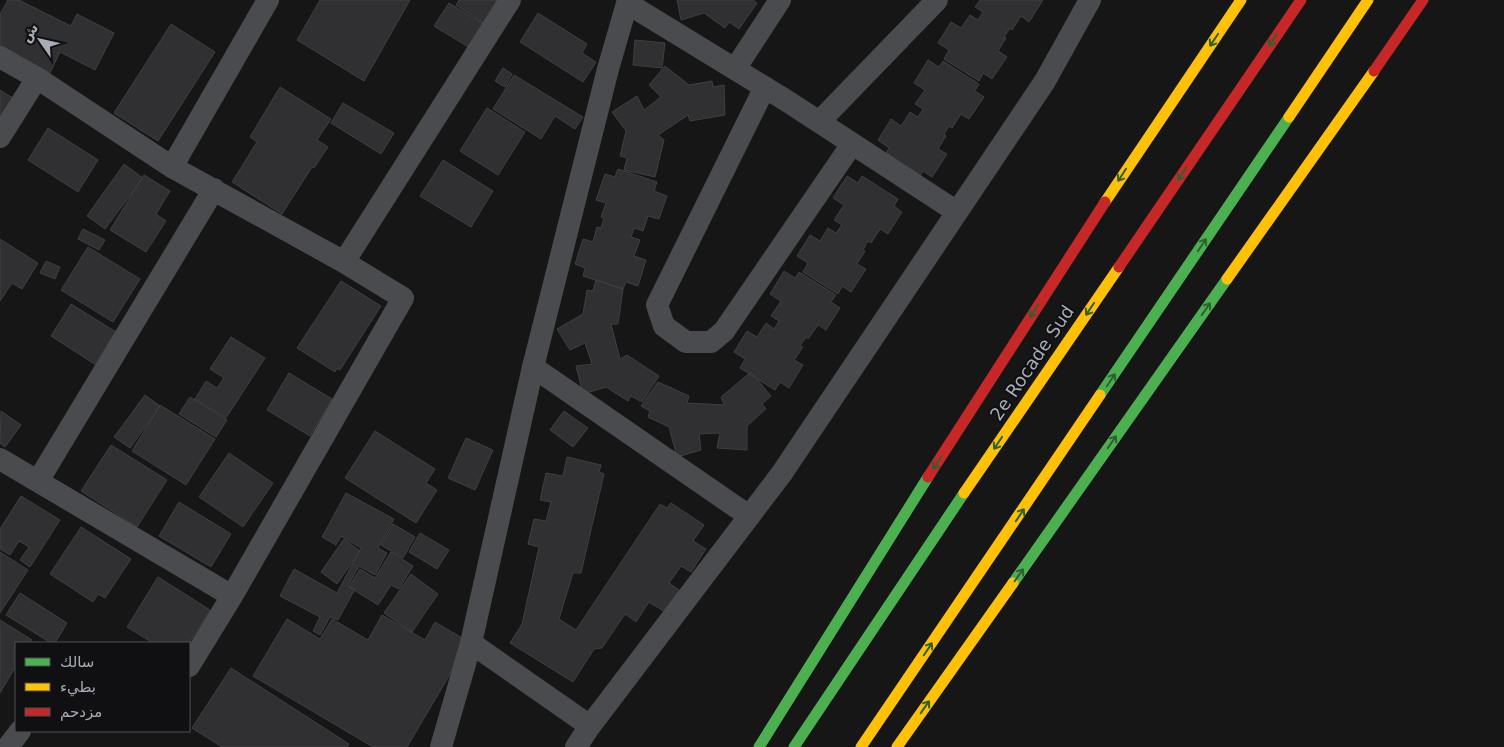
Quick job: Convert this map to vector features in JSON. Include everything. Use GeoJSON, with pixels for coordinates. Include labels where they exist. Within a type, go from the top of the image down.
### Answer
{"type":"FeatureCollection","features":[{"type":"Feature","properties":{"kind":"highway"},"geometry":{"type":"LineString","coordinates":[[759,747],[1042,298],[1135,155],[1241,0]]}},
{"type":"Feature","properties":{"kind":"highway","name":"2e Rocade Sud"},"geometry":{"type":"LineString","coordinates":[[794,747],[913,568],[1301,0]]}},
{"type":"Feature","properties":{"kind":"highway"},"geometry":{"type":"LineString","coordinates":[[861,747],[1368,0]]}},
{"type":"Feature","properties":{"kind":"highway"},"geometry":{"type":"LineString","coordinates":[[896,747],[1423,0]]}},
{"type":"Feature","properties":{"kind":"highway"},"geometry":{"type":"LineString","coordinates":[[1378,66],[1428,0]]}},
{"type":"Feature","properties":{"kind":"street"},"geometry":{"type":"LineString","coordinates":[[172,167],[268,0]]}},
{"type":"Feature","properties":{"kind":"street"},"geometry":{"type":"LineString","coordinates":[[344,262],[510,0]]}},
{"type":"Feature","properties":{"kind":"street"},"geometry":{"type":"LineString","coordinates":[[735,69],[780,0]]}},
{"type":"Feature","properties":{"kind":"street"},"geometry":{"type":"LineString","coordinates":[[819,122],[937,0]]}},
{"type":"Feature","properties":{"kind":"street"},"geometry":{"type":"LineString","coordinates":[[576,747],[782,473],[1045,81],[1090,0]]}},
{"type":"Feature","properties":{"kind":"street"},"geometry":{"type":"LineString","coordinates":[[441,747],[471,643],[533,367],[606,78],[628,1],[957,212]]}},
{"type":"Feature","properties":{"kind":"street"},"geometry":{"type":"LineString","coordinates":[[0,58],[37,78],[172,167],[344,262],[403,298],[232,596],[190,664]]}},
{"type":"Feature","properties":{"kind":"street"},"geometry":{"type":"LineString","coordinates":[[0,137],[37,78]]}},
{"type":"Feature","properties":{"kind":"street"},"geometry":{"type":"LineString","coordinates":[[764,87],[657,304],[664,326],[686,342],[711,342],[724,331],[852,144]]}},
{"type":"Feature","properties":{"kind":"street"},"geometry":{"type":"LineString","coordinates":[[38,481],[214,189]]}},
{"type":"Feature","properties":{"kind":"street"},"geometry":{"type":"LineString","coordinates":[[533,367],[749,516]]}},
{"type":"Feature","properties":{"kind":"street"},"geometry":{"type":"LineString","coordinates":[[0,459],[232,596]]}},
{"type":"Feature","properties":{"kind":"street"},"geometry":{"type":"LineString","coordinates":[[471,643],[590,726]]}},
{"type":"Feature","properties":{"kind":"street"},"geometry":{"type":"LineString","coordinates":[[8,747],[19,732]]}},
{"type":"Feature","properties":{"kind":"building"},"geometry":{"type":"Polygon","coordinates":[[[8,0],[19,0],[71,26],[77,14],[114,33],[95,70],[60,52],[50,73],[0,48],[0,14],[8,0]]]}},
{"type":"Feature","properties":{"kind":"building"},"geometry":{"type":"Polygon","coordinates":[[[320,0],[410,0],[364,81],[297,40],[320,0]]]}},
{"type":"Feature","properties":{"kind":"building"},"geometry":{"type":"Polygon","coordinates":[[[459,0],[509,0],[491,28],[456,5],[459,0]]]}},
{"type":"Feature","properties":{"kind":"building"},"geometry":{"type":"Polygon","coordinates":[[[677,0],[753,0],[757,3],[739,29],[729,22],[725,28],[704,13],[681,20],[677,0]]]}},
{"type":"Feature","properties":{"kind":"building"},"geometry":{"type":"Polygon","coordinates":[[[980,0],[1043,0],[1029,22],[1021,16],[1012,30],[1010,28],[1004,37],[1006,38],[998,51],[1007,57],[992,79],[983,73],[979,81],[944,59],[949,50],[938,43],[951,22],[961,28],[970,15],[978,20],[983,12],[975,7],[980,0]]]}},
{"type":"Feature","properties":{"kind":"building"},"geometry":{"type":"Polygon","coordinates":[[[449,3],[485,25],[470,48],[434,26],[449,3]]]}},
{"type":"Feature","properties":{"kind":"building"},"geometry":{"type":"Polygon","coordinates":[[[538,13],[587,44],[582,53],[596,62],[583,82],[520,42],[538,13]]]}},
{"type":"Feature","properties":{"kind":"building"},"geometry":{"type":"Polygon","coordinates":[[[171,24],[215,52],[158,141],[114,113],[171,24]]]}},
{"type":"Feature","properties":{"kind":"building"},"geometry":{"type":"Polygon","coordinates":[[[635,40],[665,43],[662,68],[633,65],[635,40]]]}},
{"type":"Feature","properties":{"kind":"building"},"geometry":{"type":"Polygon","coordinates":[[[928,60],[939,67],[943,61],[979,84],[975,91],[984,97],[969,119],[961,114],[952,128],[949,126],[944,134],[946,136],[938,149],[947,154],[932,177],[923,171],[918,179],[884,156],[889,148],[878,140],[891,119],[901,126],[910,112],[918,117],[923,109],[915,104],[925,90],[914,83],[928,60]]]}},
{"type":"Feature","properties":{"kind":"building"},"geometry":{"type":"Polygon","coordinates":[[[665,66],[689,85],[712,81],[713,87],[724,85],[725,115],[690,121],[688,115],[658,135],[664,140],[655,177],[624,170],[627,158],[620,156],[626,131],[612,112],[637,96],[644,110],[661,97],[649,85],[665,66]]]}},
{"type":"Feature","properties":{"kind":"building"},"geometry":{"type":"Polygon","coordinates":[[[503,68],[512,74],[505,87],[495,81],[503,68]]]}},
{"type":"Feature","properties":{"kind":"building"},"geometry":{"type":"Polygon","coordinates":[[[514,75],[583,117],[575,129],[555,116],[541,139],[493,109],[514,75]]]}},
{"type":"Feature","properties":{"kind":"building"},"geometry":{"type":"Polygon","coordinates":[[[280,87],[331,119],[317,140],[328,147],[314,168],[312,167],[282,214],[232,182],[257,142],[250,137],[280,87]]]}},
{"type":"Feature","properties":{"kind":"building"},"geometry":{"type":"Polygon","coordinates":[[[0,90],[13,98],[0,120],[0,90]]]}},
{"type":"Feature","properties":{"kind":"building"},"geometry":{"type":"Polygon","coordinates":[[[343,103],[394,133],[381,154],[331,123],[343,103]]]}},
{"type":"Feature","properties":{"kind":"building"},"geometry":{"type":"Polygon","coordinates":[[[487,108],[525,132],[498,175],[460,151],[487,108]]]}},
{"type":"Feature","properties":{"kind":"building"},"geometry":{"type":"Polygon","coordinates":[[[48,128],[98,160],[78,192],[28,160],[48,128]]]}},
{"type":"Feature","properties":{"kind":"building"},"geometry":{"type":"Polygon","coordinates":[[[443,160],[493,191],[471,227],[420,196],[443,160]]]}},
{"type":"Feature","properties":{"kind":"building"},"geometry":{"type":"Polygon","coordinates":[[[124,164],[143,178],[105,229],[87,216],[124,164]]]}},
{"type":"Feature","properties":{"kind":"building"},"geometry":{"type":"Polygon","coordinates":[[[618,169],[657,182],[654,191],[667,196],[659,219],[648,216],[643,231],[634,228],[631,237],[640,240],[634,256],[646,260],[638,286],[626,282],[623,289],[583,276],[585,268],[575,264],[583,239],[593,242],[597,227],[601,228],[604,218],[601,217],[606,203],[596,200],[605,174],[615,177],[618,169]]]}},
{"type":"Feature","properties":{"kind":"building"},"geometry":{"type":"Polygon","coordinates":[[[144,175],[170,191],[156,214],[166,221],[146,252],[110,230],[144,175]]]}},
{"type":"Feature","properties":{"kind":"building"},"geometry":{"type":"Polygon","coordinates":[[[847,176],[858,183],[862,176],[898,199],[894,206],[902,212],[888,234],[880,229],[871,243],[868,241],[863,250],[865,251],[857,264],[866,269],[851,292],[842,286],[838,294],[803,272],[808,263],[797,256],[810,235],[820,241],[828,228],[836,233],[842,225],[834,220],[844,205],[833,198],[847,176]]]}},
{"type":"Feature","properties":{"kind":"building"},"geometry":{"type":"Polygon","coordinates":[[[83,229],[105,240],[99,250],[78,239],[83,229]]]}},
{"type":"Feature","properties":{"kind":"building"},"geometry":{"type":"Polygon","coordinates":[[[0,239],[38,263],[22,289],[12,283],[0,301],[0,239]]]}},
{"type":"Feature","properties":{"kind":"building"},"geometry":{"type":"Polygon","coordinates":[[[88,247],[140,279],[113,322],[61,290],[88,247]]]}},
{"type":"Feature","properties":{"kind":"building"},"geometry":{"type":"Polygon","coordinates":[[[46,261],[60,267],[55,279],[40,273],[46,261]]]}},
{"type":"Feature","properties":{"kind":"building"},"geometry":{"type":"Polygon","coordinates":[[[784,271],[795,278],[799,272],[836,295],[831,302],[840,308],[826,330],[818,325],[808,339],[806,337],[800,346],[803,347],[794,360],[803,365],[789,388],[780,382],[775,390],[740,368],[745,359],[734,352],[747,331],[757,337],[766,323],[774,329],[779,321],[771,316],[781,301],[770,294],[784,271]]]}},
{"type":"Feature","properties":{"kind":"building"},"geometry":{"type":"Polygon","coordinates":[[[596,280],[623,289],[618,324],[611,324],[620,359],[627,355],[659,376],[642,402],[631,396],[628,401],[606,387],[583,394],[576,366],[592,364],[585,343],[570,350],[557,329],[583,314],[587,290],[593,291],[596,280]]]}},
{"type":"Feature","properties":{"kind":"building"},"geometry":{"type":"Polygon","coordinates":[[[341,281],[381,306],[340,370],[337,368],[335,372],[297,348],[341,281]]]}},
{"type":"Feature","properties":{"kind":"building"},"geometry":{"type":"Polygon","coordinates":[[[71,304],[116,332],[96,365],[51,336],[71,304]]]}},
{"type":"Feature","properties":{"kind":"building"},"geometry":{"type":"Polygon","coordinates":[[[231,337],[265,358],[226,418],[195,399],[206,381],[217,388],[224,378],[210,369],[231,337]]]}},
{"type":"Feature","properties":{"kind":"building"},"geometry":{"type":"Polygon","coordinates":[[[751,372],[771,396],[762,404],[766,409],[747,426],[747,450],[717,448],[720,433],[699,434],[701,450],[677,457],[669,427],[648,417],[650,411],[641,406],[658,382],[689,396],[687,403],[724,405],[721,397],[751,372]]]}},
{"type":"Feature","properties":{"kind":"building"},"geometry":{"type":"Polygon","coordinates":[[[289,373],[332,399],[310,436],[267,410],[289,373]]]}},
{"type":"Feature","properties":{"kind":"building"},"geometry":{"type":"Polygon","coordinates":[[[145,395],[160,406],[130,448],[114,437],[145,395]]]}},
{"type":"Feature","properties":{"kind":"building"},"geometry":{"type":"Polygon","coordinates":[[[190,397],[227,420],[216,437],[179,414],[190,397]]]}},
{"type":"Feature","properties":{"kind":"building"},"geometry":{"type":"Polygon","coordinates":[[[160,405],[215,439],[186,485],[132,451],[160,405]]]}},
{"type":"Feature","properties":{"kind":"building"},"geometry":{"type":"Polygon","coordinates":[[[1,411],[21,425],[5,447],[0,443],[1,411]]]}},
{"type":"Feature","properties":{"kind":"building"},"geometry":{"type":"Polygon","coordinates":[[[564,411],[588,428],[573,447],[550,430],[564,411]]]}},
{"type":"Feature","properties":{"kind":"building"},"geometry":{"type":"Polygon","coordinates":[[[375,431],[435,469],[426,483],[437,490],[416,523],[345,478],[375,431]]]}},
{"type":"Feature","properties":{"kind":"building"},"geometry":{"type":"Polygon","coordinates":[[[466,438],[493,450],[475,490],[448,478],[466,438]]]}},
{"type":"Feature","properties":{"kind":"building"},"geometry":{"type":"Polygon","coordinates":[[[111,445],[167,480],[137,527],[81,491],[111,445]]]}},
{"type":"Feature","properties":{"kind":"building"},"geometry":{"type":"Polygon","coordinates":[[[229,453],[273,483],[243,527],[199,497],[229,453]]]}},
{"type":"Feature","properties":{"kind":"building"},"geometry":{"type":"Polygon","coordinates":[[[567,457],[601,465],[599,472],[604,474],[581,573],[573,573],[559,619],[576,630],[660,504],[667,508],[671,503],[704,525],[693,541],[706,549],[691,572],[681,566],[669,583],[679,590],[665,612],[649,602],[636,622],[625,614],[602,648],[594,649],[573,682],[510,643],[522,624],[539,547],[528,544],[534,519],[546,521],[551,502],[540,500],[546,473],[563,476],[567,457]]]}},
{"type":"Feature","properties":{"kind":"building"},"geometry":{"type":"Polygon","coordinates":[[[346,493],[394,519],[378,548],[387,553],[375,575],[359,566],[348,586],[355,589],[338,620],[330,617],[320,635],[313,631],[320,617],[280,596],[294,569],[337,593],[361,548],[341,536],[336,545],[322,537],[346,493]]]}},
{"type":"Feature","properties":{"kind":"building"},"geometry":{"type":"Polygon","coordinates":[[[21,496],[60,520],[30,567],[20,560],[29,547],[19,541],[10,555],[0,549],[0,529],[21,496]]]}},
{"type":"Feature","properties":{"kind":"building"},"geometry":{"type":"Polygon","coordinates":[[[179,502],[231,534],[211,567],[159,536],[179,502]]]}},
{"type":"Feature","properties":{"kind":"building"},"geometry":{"type":"Polygon","coordinates":[[[393,524],[415,537],[403,558],[381,545],[393,524]]]}},
{"type":"Feature","properties":{"kind":"building"},"geometry":{"type":"Polygon","coordinates":[[[81,527],[131,559],[105,598],[98,594],[93,602],[50,574],[81,527]]]}},
{"type":"Feature","properties":{"kind":"building"},"geometry":{"type":"Polygon","coordinates":[[[420,533],[449,550],[437,569],[409,552],[420,533]]]}},
{"type":"Feature","properties":{"kind":"building"},"geometry":{"type":"Polygon","coordinates":[[[344,539],[360,551],[337,584],[321,572],[344,539]]]}},
{"type":"Feature","properties":{"kind":"building"},"geometry":{"type":"Polygon","coordinates":[[[0,552],[28,570],[0,613],[0,552]]]}},
{"type":"Feature","properties":{"kind":"building"},"geometry":{"type":"Polygon","coordinates":[[[391,552],[413,566],[399,589],[391,585],[378,605],[349,587],[360,569],[375,578],[391,552]]]}},
{"type":"Feature","properties":{"kind":"building"},"geometry":{"type":"Polygon","coordinates":[[[411,574],[438,594],[412,632],[384,613],[411,574]]]}},
{"type":"Feature","properties":{"kind":"building"},"geometry":{"type":"Polygon","coordinates":[[[158,577],[210,610],[190,642],[151,642],[127,627],[158,577]]]}},
{"type":"Feature","properties":{"kind":"building"},"geometry":{"type":"Polygon","coordinates":[[[20,593],[67,623],[56,642],[49,642],[6,615],[20,593]]]}},
{"type":"Feature","properties":{"kind":"building"},"geometry":{"type":"Polygon","coordinates":[[[382,615],[425,640],[435,622],[469,642],[407,747],[373,747],[253,676],[287,619],[320,639],[332,619],[368,640],[382,615]]]}},
{"type":"Feature","properties":{"kind":"building"},"geometry":{"type":"Polygon","coordinates":[[[0,620],[32,640],[31,642],[15,642],[15,668],[0,693],[0,620]]]}},
{"type":"Feature","properties":{"kind":"building"},"geometry":{"type":"Polygon","coordinates":[[[231,668],[349,744],[347,747],[222,747],[192,728],[231,668]]]}},
{"type":"Feature","properties":{"kind":"traffic: fast"},"geometry":{"type":"LineString","coordinates":[[1100,395],[1289,117]]}},
{"type":"Feature","properties":{"kind":"traffic: fast"},"geometry":{"type":"LineString","coordinates":[[1013,583],[1227,279]]}},
{"type":"Feature","properties":{"kind":"traffic: fast"},"geometry":{"type":"LineString","coordinates":[[759,747],[928,477]]}},
{"type":"Feature","properties":{"kind":"traffic: fast"},"geometry":{"type":"LineString","coordinates":[[794,747],[964,493]]}},
{"type":"Feature","properties":{"kind":"traffic: slow"},"geometry":{"type":"LineString","coordinates":[[1105,202],[1241,0]]}},
{"type":"Feature","properties":{"kind":"traffic: slow"},"geometry":{"type":"LineString","coordinates":[[1289,117],[1368,0]]}},
{"type":"Feature","properties":{"kind":"traffic: slow"},"geometry":{"type":"LineString","coordinates":[[1227,279],[1374,71]]}},
{"type":"Feature","properties":{"kind":"traffic: slow"},"geometry":{"type":"LineString","coordinates":[[964,493],[1119,267]]}},
{"type":"Feature","properties":{"kind":"traffic: slow"},"geometry":{"type":"LineString","coordinates":[[861,747],[1100,395]]}},
{"type":"Feature","properties":{"kind":"traffic: slow"},"geometry":{"type":"LineString","coordinates":[[897,747],[1013,583]]}},
{"type":"Feature","properties":{"kind":"traffic: jam"},"geometry":{"type":"LineString","coordinates":[[1119,267],[1301,0]]}},
{"type":"Feature","properties":{"kind":"traffic: jam"},"geometry":{"type":"LineString","coordinates":[[1374,71],[1423,0]]}},
{"type":"Feature","properties":{"kind":"traffic: jam"},"geometry":{"type":"LineString","coordinates":[[928,477],[1105,202]]}}]}
